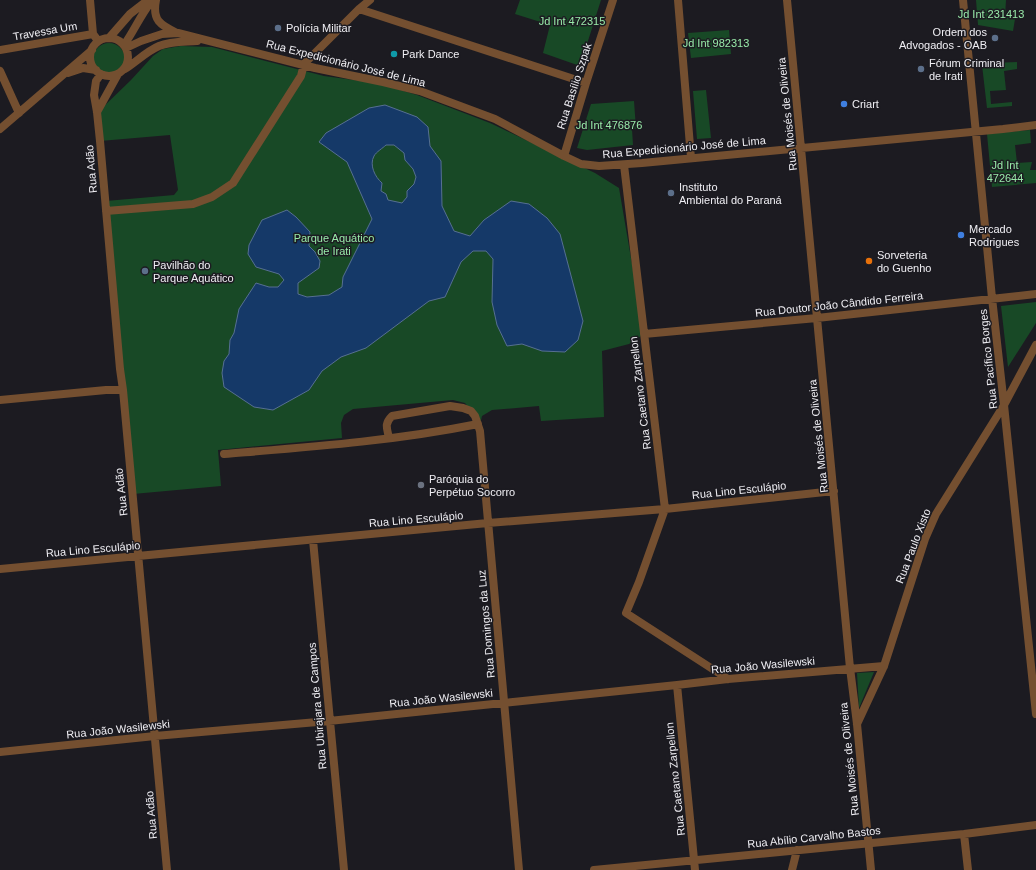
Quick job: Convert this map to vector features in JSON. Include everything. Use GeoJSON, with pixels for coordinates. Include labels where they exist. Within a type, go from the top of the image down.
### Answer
{"type":"FeatureCollection","features":[{"type":"Feature","properties":{"kind":"street"},"geometry":{"type":"LineString","coordinates":[[90,0],[93,34],[98,42]]}},
{"type":"Feature","properties":{"kind":"street"},"geometry":{"type":"LineString","coordinates":[[108,38],[130,14],[148,0]]}},
{"type":"Feature","properties":{"kind":"street"},"geometry":{"type":"LineString","coordinates":[[125,47],[140,17],[152,0]]}},
{"type":"Feature","properties":{"kind":"street"},"geometry":{"type":"LineString","coordinates":[[156,0],[155,8],[157,19],[164,27],[178,33]]}},
{"type":"Feature","properties":{"kind":"street"},"geometry":{"type":"LineString","coordinates":[[106,211],[192,204],[212,197],[233,183],[301,76],[304,64],[370,0]]}},
{"type":"Feature","properties":{"kind":"street","name":"Rua Basílio Szpak"},"geometry":{"type":"LineString","coordinates":[[564,156],[613,0]]}},
{"type":"Feature","properties":{"kind":"street"},"geometry":{"type":"LineString","coordinates":[[678,0],[691,158]]}},
{"type":"Feature","properties":{"kind":"street","name":"Rua Moisés de Oliveira"},"geometry":{"type":"LineString","coordinates":[[787,0],[850,668],[871,870]]}},
{"type":"Feature","properties":{"kind":"street","name":"Rua Pacífico Borges"},"geometry":{"type":"LineString","coordinates":[[963,0],[992,298],[1036,714]]}},
{"type":"Feature","properties":{"kind":"street"},"geometry":{"type":"LineString","coordinates":[[359,9],[586,83]]}},
{"type":"Feature","properties":{"kind":"street","name":"Rua Expedicionário José de Lima"},"geometry":{"type":"LineString","coordinates":[[125,47],[162,34],[178,33],[323,69],[420,91],[495,119],[581,164],[599,166],[1036,125]]}},
{"type":"Feature","properties":{"kind":"street","name":"Travessa Um"},"geometry":{"type":"LineString","coordinates":[[0,50],[93,34]]}},
{"type":"Feature","properties":{"kind":"street"},"geometry":{"type":"LineString","coordinates":[[0,130],[92,50],[98,42],[108,38],[114,39],[119,41],[128,51],[128,62],[97,112]]}},
{"type":"Feature","properties":{"kind":"street","name":"Rua Expedicionário José de Lima"},"geometry":{"type":"LineString","coordinates":[[120,73],[160,46],[174,42],[210,41]]}},
{"type":"Feature","properties":{"kind":"street"},"geometry":{"type":"LineString","coordinates":[[92,50],[90,56],[91,61],[98,72]]}},
{"type":"Feature","properties":{"kind":"street"},"geometry":{"type":"LineString","coordinates":[[62,76],[83,68],[106,76],[112,76],[120,73]]}},
{"type":"Feature","properties":{"kind":"street"},"geometry":{"type":"LineString","coordinates":[[0,71],[20,113]]}},
{"type":"Feature","properties":{"kind":"street","name":"Rua Adão"},"geometry":{"type":"LineString","coordinates":[[98,72],[94,95],[97,112],[167,870]]}},
{"type":"Feature","properties":{"kind":"street","name":"Rua Caetano Zarpellon"},"geometry":{"type":"LineString","coordinates":[[624,164],[665,509],[639,582],[626,613],[728,679]]}},
{"type":"Feature","properties":{"kind":"street","name":"Rua Doutor João Cândido Ferreira"},"geometry":{"type":"LineString","coordinates":[[644,334],[817,318],[1036,294]]}},
{"type":"Feature","properties":{"kind":"street","name":"Rua Paulo Xisto"},"geometry":{"type":"LineString","coordinates":[[857,724],[884,666],[925,538],[936,514],[1004,405],[1036,345]]}},
{"type":"Feature","properties":{"kind":"street"},"geometry":{"type":"LineString","coordinates":[[0,400],[106,390],[123,390]]}},
{"type":"Feature","properties":{"kind":"street","name":"Rua Domingos da Luz"},"geometry":{"type":"LineString","coordinates":[[389,438],[386,425],[392,416],[450,406],[471,411],[478,424],[480,431],[519,870]]}},
{"type":"Feature","properties":{"kind":"street"},"geometry":{"type":"LineString","coordinates":[[224,454],[343,444],[448,430],[478,424]]}},
{"type":"Feature","properties":{"kind":"street","name":"Rua Lino Esculápio"},"geometry":{"type":"LineString","coordinates":[[0,569],[488,523],[665,509],[834,491]]}},
{"type":"Feature","properties":{"kind":"street","name":"Rua Ubirajara de Campos"},"geometry":{"type":"LineString","coordinates":[[313,540],[344,870]]}},
{"type":"Feature","properties":{"kind":"street","name":"Rua João Wasilewski"},"geometry":{"type":"LineString","coordinates":[[0,752],[155,736],[329,721],[728,679],[884,666]]}},
{"type":"Feature","properties":{"kind":"street","name":"Rua Caetano Zarpellon"},"geometry":{"type":"LineString","coordinates":[[677,685],[695,870]]}},
{"type":"Feature","properties":{"kind":"street","name":"Rua Abílio Carvalho Bastos"},"geometry":{"type":"LineString","coordinates":[[594,870],[964,834],[1036,825]]}},
{"type":"Feature","properties":{"kind":"street"},"geometry":{"type":"LineString","coordinates":[[964,834],[968,870]]}},
{"type":"Feature","properties":{"kind":"street"},"geometry":{"type":"LineString","coordinates":[[792,870],[797,850]]}},
{"type":"Feature","properties":{"kind":"green space","name":"Jd Int 472315"},"geometry":{"type":"Polygon","coordinates":[[[520,0],[601,0],[580,66],[543,53],[550,25],[515,14],[520,0]]]}},
{"type":"Feature","properties":{"kind":"green space","name":"Jd Int 231413"},"geometry":{"type":"Polygon","coordinates":[[[976,0],[1006,0],[1005,16],[1015,19],[1013,31],[978,25],[976,0]]]}},
{"type":"Feature","properties":{"kind":"green space","name":"Jd Int 982313"},"geometry":{"type":"Polygon","coordinates":[[[729,30],[731,54],[691,58],[688,33],[729,30]]]}},
{"type":"Feature","properties":{"kind":"green space"},"geometry":{"type":"Polygon","coordinates":[[[109,43],[120,48],[125,59],[120,70],[109,75],[98,70],[93,59],[98,48],[109,43]]]}},
{"type":"Feature","properties":{"kind":"green space","name":"Parque Aquático de Irati"},"geometry":{"type":"Polygon","coordinates":[[[181,46],[212,47],[324,76],[376,83],[417,95],[490,123],[595,173],[619,188],[644,334],[629,344],[602,351],[604,417],[541,421],[539,406],[492,410],[482,416],[479,429],[475,416],[465,403],[453,400],[353,409],[344,415],[341,423],[342,438],[218,450],[221,486],[133,494],[106,201],[174,195],[178,190],[170,135],[100,141],[98,112],[153,56],[163,49],[181,46]]]}},
{"type":"Feature","properties":{"kind":"green space"},"geometry":{"type":"Polygon","coordinates":[[[1017,62],[1017,69],[1004,71],[1006,90],[990,91],[991,104],[1012,102],[1012,106],[987,108],[982,65],[991,65],[991,63],[1017,62]]]}},
{"type":"Feature","properties":{"kind":"green space"},"geometry":{"type":"Polygon","coordinates":[[[706,90],[711,138],[697,139],[693,91],[706,90]]]}},
{"type":"Feature","properties":{"kind":"green space","name":"Jd Int 476876"},"geometry":{"type":"Polygon","coordinates":[[[634,101],[636,129],[632,129],[633,145],[587,150],[577,148],[591,104],[634,101]]]}},
{"type":"Feature","properties":{"kind":"green space","name":"Jd Int 472644"},"geometry":{"type":"Polygon","coordinates":[[[1030,130],[1031,143],[1015,145],[1017,163],[1032,162],[1030,170],[1036,170],[1036,183],[992,187],[987,134],[1030,130]]]}},
{"type":"Feature","properties":{"kind":"green space"},"geometry":{"type":"Polygon","coordinates":[[[1036,302],[1036,323],[1008,367],[1001,306],[1036,302]]]}},
{"type":"Feature","properties":{"kind":"green space"},"geometry":{"type":"Polygon","coordinates":[[[874,672],[859,708],[857,673],[874,672]]]}},
{"type":"Feature","properties":{"kind":"water"},"geometry":{"type":"Polygon","coordinates":[[[385,105],[417,117],[428,127],[430,146],[441,161],[442,206],[454,231],[470,236],[484,220],[511,201],[529,204],[547,218],[560,234],[583,321],[578,340],[565,352],[542,351],[522,344],[507,346],[497,325],[492,302],[493,259],[486,251],[473,251],[461,262],[445,297],[429,301],[366,348],[341,357],[322,371],[309,390],[273,410],[254,407],[224,387],[222,373],[224,361],[229,354],[230,340],[234,333],[239,309],[256,283],[269,287],[278,287],[284,280],[279,274],[256,267],[248,254],[249,245],[262,220],[287,210],[310,232],[309,246],[315,252],[320,261],[319,268],[298,283],[298,294],[307,297],[329,295],[342,287],[343,277],[372,219],[347,162],[319,142],[326,133],[369,108],[385,105]],[[386,145],[376,153],[373,159],[372,167],[377,178],[382,183],[381,191],[386,194],[388,200],[402,203],[407,197],[407,191],[414,184],[416,177],[413,169],[405,160],[404,153],[394,145],[386,145]]]}},
{"type":"Feature","properties":{"kind":"place","name":"Polícia Militar"},"geometry":{"type":"Point","coordinates":[278,28]}},
{"type":"Feature","properties":{"kind":"place","name":"Ordem dos Advogados - OAB"},"geometry":{"type":"Point","coordinates":[995,38]}},
{"type":"Feature","properties":{"kind":"place","name":"Park Dance"},"geometry":{"type":"Point","coordinates":[394,54]}},
{"type":"Feature","properties":{"kind":"place","name":"Fórum Criminal de Irati"},"geometry":{"type":"Point","coordinates":[921,69]}},
{"type":"Feature","properties":{"kind":"place","name":"Criart"},"geometry":{"type":"Point","coordinates":[844,104]}},
{"type":"Feature","properties":{"kind":"place","name":"Instituto Ambiental do Paraná"},"geometry":{"type":"Point","coordinates":[671,193]}},
{"type":"Feature","properties":{"kind":"place","name":"Mercado Rodrigues"},"geometry":{"type":"Point","coordinates":[961,235]}},
{"type":"Feature","properties":{"kind":"place","name":"Sorveteria do Guenho"},"geometry":{"type":"Point","coordinates":[869,261]}},
{"type":"Feature","properties":{"kind":"place","name":"Pavilhão do Parque Aquático"},"geometry":{"type":"Point","coordinates":[145,271]}},
{"type":"Feature","properties":{"kind":"place","name":"Paróquia do Perpétuo Socorro"},"geometry":{"type":"Point","coordinates":[421,485]}}]}
